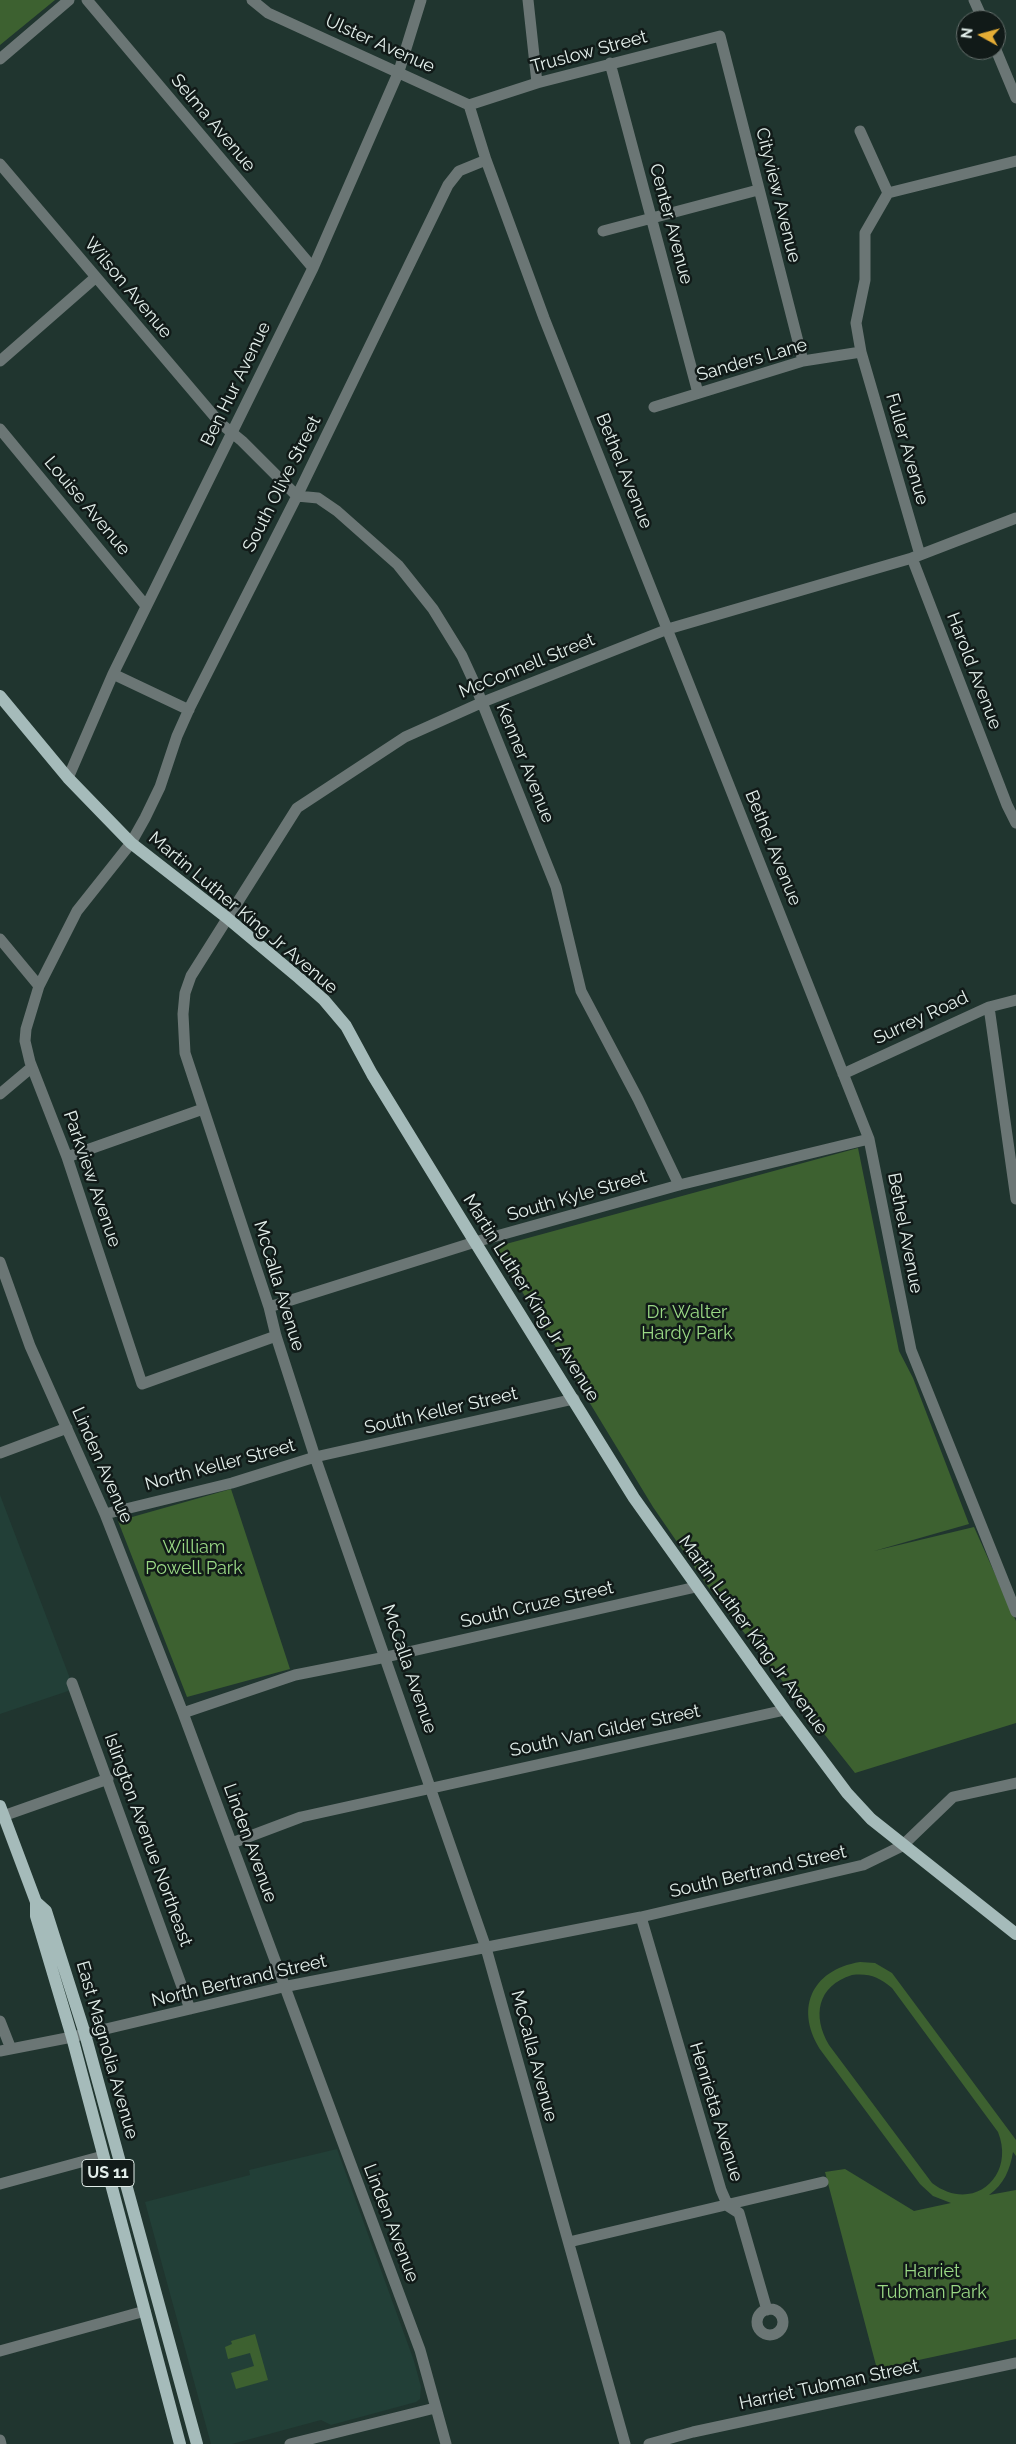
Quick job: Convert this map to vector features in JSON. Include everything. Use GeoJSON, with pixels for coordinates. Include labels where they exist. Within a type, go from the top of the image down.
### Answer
{"type":"FeatureCollection","features":[{"type":"Feature","properties":{"kind":"main road","name":"Martin Luther King Jr Avenue"},"geometry":{"type":"LineString","coordinates":[[0,696],[68,778],[131,843],[226,917],[318,994],[346,1026],[372,1074],[634,1498],[785,1710],[847,1793],[871,1819],[902,1846],[1016,1934]]}},
{"type":"Feature","properties":{"kind":"main road","name":"East Magnolia Avenue"},"geometry":{"type":"LineString","coordinates":[[1,1813],[36,1902],[36,1916],[72,2037],[180,2444]]}},
{"type":"Feature","properties":{"kind":"main road","name":"East Magnolia Avenue"},"geometry":{"type":"LineString","coordinates":[[36,1902],[46,1911],[85,2034],[198,2444]]}},
{"type":"Feature","properties":{"kind":"street"},"geometry":{"type":"LineString","coordinates":[[0,59],[69,0]]}},
{"type":"Feature","properties":{"kind":"street","name":"Selma Avenue"},"geometry":{"type":"LineString","coordinates":[[87,0],[312,268]]}},
{"type":"Feature","properties":{"kind":"street","name":"Ulster Avenue"},"geometry":{"type":"LineString","coordinates":[[252,0],[268,13],[469,104]]}},
{"type":"Feature","properties":{"kind":"street","name":"Ben Hur Avenue"},"geometry":{"type":"LineString","coordinates":[[68,778],[113,674],[312,268],[399,71],[422,0]]}},
{"type":"Feature","properties":{"kind":"street"},"geometry":{"type":"LineString","coordinates":[[528,0],[537,83]]}},
{"type":"Feature","properties":{"kind":"street","name":"Truslow Street"},"geometry":{"type":"LineString","coordinates":[[469,104],[537,83],[720,36]]}},
{"type":"Feature","properties":{"kind":"street","name":"Cityview Avenue"},"geometry":{"type":"LineString","coordinates":[[720,36],[803,362]]}},
{"type":"Feature","properties":{"kind":"street"},"geometry":{"type":"LineString","coordinates":[[1000,60],[1016,98]]}},
{"type":"Feature","properties":{"kind":"street","name":"Center Avenue"},"geometry":{"type":"LineString","coordinates":[[610,64],[698,393]]}},
{"type":"Feature","properties":{"kind":"street","name":"Bethel Avenue"},"geometry":{"type":"LineString","coordinates":[[469,104],[486,160],[544,318],[869,1139],[911,1350],[1016,1612]]}},
{"type":"Feature","properties":{"kind":"street"},"geometry":{"type":"LineString","coordinates":[[860,131],[888,193],[1016,161]]}},
{"type":"Feature","properties":{"kind":"street","name":"South Olive Street"},"geometry":{"type":"LineString","coordinates":[[131,843],[160,787],[188,710],[254,576],[297,496],[448,185],[459,171],[486,160]]}},
{"type":"Feature","properties":{"kind":"street","name":"Wilson Avenue"},"geometry":{"type":"LineString","coordinates":[[0,164],[220,423],[232,432]]}},
{"type":"Feature","properties":{"kind":"street"},"geometry":{"type":"LineString","coordinates":[[602,231],[758,190]]}},
{"type":"Feature","properties":{"kind":"street","name":"Fuller Avenue"},"geometry":{"type":"LineString","coordinates":[[888,193],[865,233],[865,280],[856,323],[861,352],[916,556]]}},
{"type":"Feature","properties":{"kind":"street"},"geometry":{"type":"LineString","coordinates":[[0,361],[96,277]]}},
{"type":"Feature","properties":{"kind":"street","name":"Sanders Lane"},"geometry":{"type":"LineString","coordinates":[[654,407],[803,362],[861,352]]}},
{"type":"Feature","properties":{"kind":"street","name":"Louise Avenue"},"geometry":{"type":"LineString","coordinates":[[0,429],[146,606]]}},
{"type":"Feature","properties":{"kind":"street"},"geometry":{"type":"LineString","coordinates":[[232,432],[297,496]]}},
{"type":"Feature","properties":{"kind":"street","name":"Kenner Avenue"},"geometry":{"type":"LineString","coordinates":[[297,496],[318,498],[338,510],[398,565],[418,588],[448,632],[474,680],[556,887],[581,991],[638,1099],[679,1185]]}},
{"type":"Feature","properties":{"kind":"street","name":"McConnell Street"},"geometry":{"type":"LineString","coordinates":[[226,917],[297,808],[405,737],[483,702],[668,629],[916,556],[1016,518]]}},
{"type":"Feature","properties":{"kind":"street","name":"Harold Avenue"},"geometry":{"type":"LineString","coordinates":[[916,556],[1007,805],[1016,824]]}},
{"type":"Feature","properties":{"kind":"street"},"geometry":{"type":"LineString","coordinates":[[113,674],[188,710]]}},
{"type":"Feature","properties":{"kind":"street","name":"Parkview Avenue"},"geometry":{"type":"LineString","coordinates":[[131,843],[77,911],[39,986],[26,1029],[27,1052],[67,1157],[142,1384],[276,1336]]}},
{"type":"Feature","properties":{"kind":"street","name":"McCalla Avenue"},"geometry":{"type":"LineString","coordinates":[[226,917],[198,962],[185,993],[183,1043],[269,1307],[276,1336],[315,1457],[432,1787],[486,1948],[625,2444]]}},
{"type":"Feature","properties":{"kind":"street"},"geometry":{"type":"LineString","coordinates":[[0,939],[39,986]]}},
{"type":"Feature","properties":{"kind":"street","name":"Surrey Road"},"geometry":{"type":"LineString","coordinates":[[843,1074],[989,1007],[1016,1000]]}},
{"type":"Feature","properties":{"kind":"street"},"geometry":{"type":"LineString","coordinates":[[989,1007],[1016,1199]]}},
{"type":"Feature","properties":{"kind":"street"},"geometry":{"type":"LineString","coordinates":[[0,1094],[32,1067]]}},
{"type":"Feature","properties":{"kind":"street"},"geometry":{"type":"LineString","coordinates":[[67,1157],[203,1109]]}},
{"type":"Feature","properties":{"kind":"street","name":"South Kyle Street"},"geometry":{"type":"LineString","coordinates":[[269,1307],[475,1242],[679,1185],[869,1139]]}},
{"type":"Feature","properties":{"kind":"street","name":"Linden Avenue"},"geometry":{"type":"LineString","coordinates":[[0,1262],[30,1346],[105,1514],[183,1713],[283,1987],[420,2350],[446,2444]]}},
{"type":"Feature","properties":{"kind":"street","name":"South Keller Street"},"geometry":{"type":"LineString","coordinates":[[315,1457],[574,1399]]}},
{"type":"Feature","properties":{"kind":"street"},"geometry":{"type":"LineString","coordinates":[[0,1453],[67,1428]]}},
{"type":"Feature","properties":{"kind":"street","name":"North Keller Street"},"geometry":{"type":"LineString","coordinates":[[105,1514],[232,1483],[315,1457]]}},
{"type":"Feature","properties":{"kind":"street","name":"South Cruze Street"},"geometry":{"type":"LineString","coordinates":[[183,1713],[295,1675],[386,1657],[696,1586]]}},
{"type":"Feature","properties":{"kind":"street","name":"Islington Avenue Northeast"},"geometry":{"type":"LineString","coordinates":[[72,1683],[190,2009]]}},
{"type":"Feature","properties":{"kind":"street","name":"South Van Gilder Street"},"geometry":{"type":"LineString","coordinates":[[232,1843],[301,1818],[432,1787],[785,1710]]}},
{"type":"Feature","properties":{"kind":"street"},"geometry":{"type":"LineString","coordinates":[[1,1813],[108,1779]]}},
{"type":"Feature","properties":{"kind":"street","name":"South Bertrand Street"},"geometry":{"type":"LineString","coordinates":[[486,1948],[641,1916],[863,1866],[902,1846],[953,1797],[1016,1783]]}},
{"type":"Feature","properties":{"kind":"street","name":"Henrietta Avenue"},"geometry":{"type":"LineString","coordinates":[[641,1916],[718,2181],[728,2206],[739,2213],[767,2310]]}},
{"type":"Feature","properties":{"kind":"street","name":"North Bertrand Street"},"geometry":{"type":"LineString","coordinates":[[5,2050],[72,2037],[283,1987],[486,1948]]}},
{"type":"Feature","properties":{"kind":"street"},"geometry":{"type":"LineString","coordinates":[[0,2021],[5,2050]]}},
{"type":"Feature","properties":{"kind":"street"},"geometry":{"type":"LineString","coordinates":[[0,2184],[103,2156]]}},
{"type":"Feature","properties":{"kind":"street"},"geometry":{"type":"LineString","coordinates":[[569,2242],[728,2206],[823,2182]]}},
{"type":"Feature","properties":{"kind":"street"},"geometry":{"type":"LineString","coordinates":[[0,2351],[145,2311]]}},
{"type":"Feature","properties":{"kind":"street","name":"Harriet Tubman Street"},"geometry":{"type":"LineString","coordinates":[[650,2444],[692,2432],[1016,2363]]}},
{"type":"Feature","properties":{"kind":"street"},"geometry":{"type":"LineString","coordinates":[[290,2444],[435,2408]]}},
{"type":"Feature","properties":{"kind":"street"},"geometry":{"type":"LineString","coordinates":[[0,2440],[1,2444]]}},
{"type":"Feature","properties":{"kind":"shaded area"},"geometry":{"type":"Polygon","coordinates":[[[0,1495],[74,1689],[0,1714],[0,1495]]]}},
{"type":"Feature","properties":{"kind":"shaded area"},"geometry":{"type":"Polygon","coordinates":[[[337,2149],[414,2361],[421,2387],[420,2399],[416,2402],[331,2425],[321,2420],[232,2444],[211,2444],[145,2202],[250,2175],[249,2170],[337,2149]]]}},
{"type":"Feature","properties":{"kind":"green space"},"geometry":{"type":"Polygon","coordinates":[[[0,0],[55,0],[0,45],[0,0]]]}},
{"type":"Feature","properties":{"kind":"green space","name":"Dr. Walter Hardy Park"},"geometry":{"type":"Polygon","coordinates":[[[858,1148],[899,1351],[913,1378],[969,1524],[874,1551],[974,1527],[1016,1621],[1016,1723],[855,1773],[708,1587],[653,1507],[495,1247],[858,1148]]]}},
{"type":"Feature","properties":{"kind":"green space","name":"William Powell Park"},"geometry":{"type":"Polygon","coordinates":[[[231,1489],[290,1669],[187,1697],[118,1521],[231,1489]]]}},
{"type":"Feature","properties":{"kind":"green space","name":"Harriet Tubman Park"},"geometry":{"type":"Polygon","coordinates":[[[860,1962],[875,1963],[892,1973],[1016,2140],[1016,2156],[1013,2152],[1006,2176],[989,2195],[1016,2190],[1016,2339],[877,2369],[825,2172],[845,2169],[914,2211],[951,2203],[933,2196],[920,2184],[822,2052],[814,2037],[809,2022],[809,2008],[812,1995],[819,1983],[829,1974],[843,1966],[860,1962]],[[852,1975],[831,1986],[821,2003],[821,2023],[829,2045],[932,2183],[947,2192],[962,2194],[975,2192],[987,2186],[996,2176],[1001,2163],[1002,2148],[998,2132],[892,1988],[874,1977],[852,1975]]]}},
{"type":"Feature","properties":{"kind":"green space"},"geometry":{"type":"Polygon","coordinates":[[[255,2334],[268,2380],[236,2389],[231,2373],[254,2366],[250,2353],[228,2359],[225,2347],[232,2344],[231,2341],[255,2334]]]}}]}
